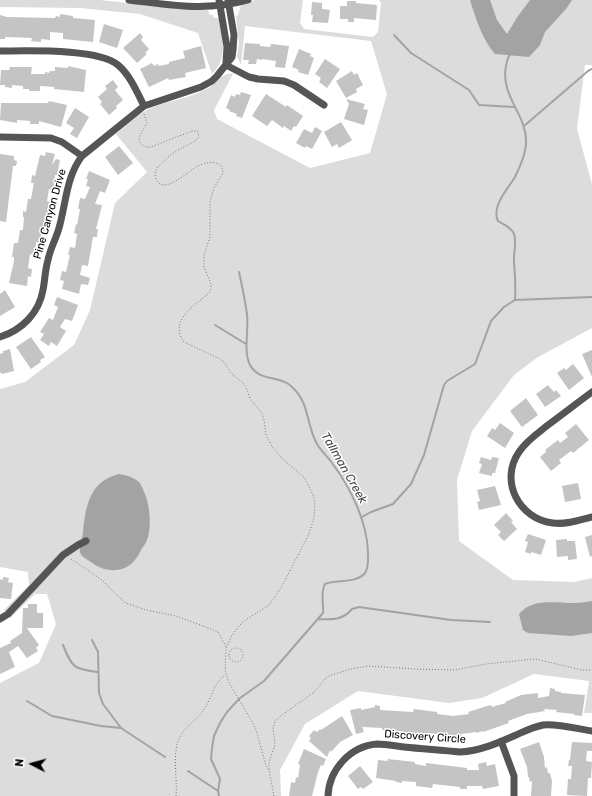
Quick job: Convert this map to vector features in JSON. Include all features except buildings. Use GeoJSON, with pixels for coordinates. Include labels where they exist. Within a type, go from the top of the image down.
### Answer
{"type":"FeatureCollection","features":[{"type":"Feature","properties":{"kind":"street"},"geometry":{"type":"LineString","coordinates":[[129,0],[194,7],[248,0]]}},
{"type":"Feature","properties":{"kind":"street","name":"Pine Canyon Drive"},"geometry":{"type":"LineString","coordinates":[[0,337],[11,333],[25,323],[33,314],[39,303],[43,290],[48,260],[59,228],[71,177],[82,156],[143,109],[205,85],[212,80],[232,57],[234,35],[228,2]]}},
{"type":"Feature","properties":{"kind":"street"},"geometry":{"type":"LineString","coordinates":[[219,3],[227,47],[226,65],[249,77],[262,80],[284,81],[294,85],[324,106]]}},
{"type":"Feature","properties":{"kind":"street"},"geometry":{"type":"LineString","coordinates":[[0,52],[48,52],[103,57],[116,63],[125,72],[143,109]]}},
{"type":"Feature","properties":{"kind":"street"},"geometry":{"type":"LineString","coordinates":[[0,136],[53,138],[62,142],[82,156]]}},
{"type":"Feature","properties":{"kind":"street"},"geometry":{"type":"LineString","coordinates":[[592,392],[523,446],[514,460],[511,478],[513,491],[519,504],[527,513],[538,519],[559,524],[592,517]]}},
{"type":"Feature","properties":{"kind":"street"},"geometry":{"type":"LineString","coordinates":[[0,619],[13,608],[63,555],[86,541]]}},
{"type":"Feature","properties":{"kind":"street","name":"Discovery Circle"},"geometry":{"type":"LineString","coordinates":[[328,796],[332,778],[339,765],[349,755],[361,748],[376,744],[460,752],[471,751],[533,728],[546,725],[592,731]]}},
{"type":"Feature","properties":{"kind":"street"},"geometry":{"type":"LineString","coordinates":[[501,741],[514,776],[514,796]]}},
{"type":"Feature","properties":{"kind":"path"},"geometry":{"type":"LineString","coordinates":[[143,109],[147,123],[140,135],[139,140],[142,145],[146,147],[151,147],[192,131],[196,131],[199,136],[195,141],[166,158],[156,169],[155,176],[158,182],[168,185],[196,167],[206,163],[215,162],[219,164],[223,170],[223,173],[214,188],[210,202],[210,237],[204,255],[204,267],[211,284],[211,290],[186,313],[180,321],[179,330],[182,339],[184,342],[220,359],[224,362],[231,373],[243,383],[248,391],[250,399],[262,413],[266,435],[272,448],[304,477],[313,495],[315,503],[314,518],[311,530],[281,588],[269,605],[244,620],[231,637],[225,654],[226,674],[228,681],[258,733],[274,796]]}},
{"type":"Feature","properties":{"kind":"path"},"geometry":{"type":"LineString","coordinates":[[63,555],[102,580],[126,603],[151,611],[176,616],[211,629],[219,633],[227,648]]}},
{"type":"Feature","properties":{"kind":"path"},"geometry":{"type":"LineString","coordinates":[[237,648],[242,652],[243,657],[238,662],[234,662],[230,659],[229,654],[233,649],[237,648]]}},
{"type":"Feature","properties":{"kind":"path"},"geometry":{"type":"LineString","coordinates":[[268,770],[276,745],[273,728],[276,719],[313,693],[325,678],[336,674],[368,666],[415,670],[448,670],[534,659],[582,670],[592,670]]}},
{"type":"Feature","properties":{"kind":"path"},"geometry":{"type":"LineString","coordinates":[[176,796],[176,751],[178,741],[183,732],[195,721],[205,708],[216,684],[220,678],[226,674]]}},
{"type":"Feature","properties":{"kind":"shaded area"},"geometry":{"type":"Polygon","coordinates":[[[0,0],[100,0],[184,9],[208,10],[210,15],[213,15],[214,18],[219,18],[223,40],[221,61],[212,74],[198,33],[140,14],[80,8],[0,7],[0,0]]]}},
{"type":"Feature","properties":{"kind":"shaded area"},"geometry":{"type":"Polygon","coordinates":[[[255,0],[303,0],[300,23],[304,29],[373,37],[378,32],[381,3],[379,0],[592,0],[592,65],[585,65],[577,129],[592,184],[592,328],[538,357],[514,375],[472,431],[457,480],[459,541],[513,580],[574,582],[592,578],[592,713],[584,713],[589,681],[534,674],[482,698],[449,703],[358,691],[305,724],[280,770],[281,796],[0,796],[0,683],[39,663],[56,624],[47,594],[35,594],[10,618],[9,614],[4,610],[29,585],[28,572],[0,567],[0,389],[25,382],[74,345],[90,310],[115,203],[147,172],[116,134],[143,112],[190,96],[213,85],[227,74],[233,74],[214,110],[217,119],[310,168],[370,153],[387,94],[371,41],[245,26],[241,65],[237,57],[239,43],[236,16],[238,15],[241,5],[255,0]]]}},
{"type":"Feature","properties":{"kind":"shaded area"},"geometry":{"type":"Polygon","coordinates":[[[470,0],[490,0],[497,20],[507,34],[530,0],[572,0],[566,9],[545,32],[540,45],[529,57],[495,54],[483,35],[470,0]]]}},
{"type":"Feature","properties":{"kind":"shaded area"},"geometry":{"type":"Polygon","coordinates":[[[119,474],[132,478],[141,485],[148,503],[150,516],[149,535],[138,556],[129,565],[119,570],[107,570],[83,557],[80,550],[86,512],[91,495],[102,482],[109,477],[119,474]]]}},
{"type":"Feature","properties":{"kind":"shaded area"},"geometry":{"type":"Polygon","coordinates":[[[592,601],[592,633],[571,636],[528,633],[523,630],[519,614],[524,609],[537,603],[575,603],[592,601]]]}},
{"type":"Feature","properties":{"kind":"waterway"},"geometry":{"type":"LineString","coordinates":[[394,35],[411,53],[469,90],[479,105],[514,107]]}},
{"type":"Feature","properties":{"kind":"waterway"},"geometry":{"type":"LineString","coordinates":[[362,517],[393,504],[411,484],[424,455],[444,385],[447,381],[475,364],[491,321],[504,307],[515,300],[514,235],[510,229],[498,221],[496,215],[498,204],[515,177],[526,146],[525,132],[510,96],[505,77],[506,66],[510,55]]}},
{"type":"Feature","properties":{"kind":"waterway"},"geometry":{"type":"LineString","coordinates":[[524,126],[592,69]]}},
{"type":"Feature","properties":{"kind":"waterway","name":"Tallman Creek"},"geometry":{"type":"LineString","coordinates":[[219,796],[218,791],[220,779],[211,759],[212,748],[214,736],[227,712],[240,698],[264,681],[323,613],[322,595],[325,584],[356,579],[365,573],[368,566],[365,529],[357,506],[346,483],[317,444],[305,407],[298,393],[287,383],[259,374],[250,365],[247,354],[247,314],[239,272]]}},
{"type":"Feature","properties":{"kind":"waterway"},"geometry":{"type":"LineString","coordinates":[[515,300],[592,297]]}},
{"type":"Feature","properties":{"kind":"waterway"},"geometry":{"type":"LineString","coordinates":[[215,325],[246,344]]}},
{"type":"Feature","properties":{"kind":"waterway"},"geometry":{"type":"LineString","coordinates":[[318,619],[341,617],[349,613],[352,609],[359,607],[451,620],[490,622]]}},
{"type":"Feature","properties":{"kind":"waterway"},"geometry":{"type":"LineString","coordinates":[[92,640],[98,652],[99,693],[103,704],[121,728],[165,757]]}},
{"type":"Feature","properties":{"kind":"waterway"},"geometry":{"type":"LineString","coordinates":[[63,645],[74,666],[83,670],[97,672]]}},
{"type":"Feature","properties":{"kind":"waterway"},"geometry":{"type":"LineString","coordinates":[[27,701],[52,716],[101,726],[121,728]]}},
{"type":"Feature","properties":{"kind":"waterway"},"geometry":{"type":"LineString","coordinates":[[188,771],[218,791]]}}]}
